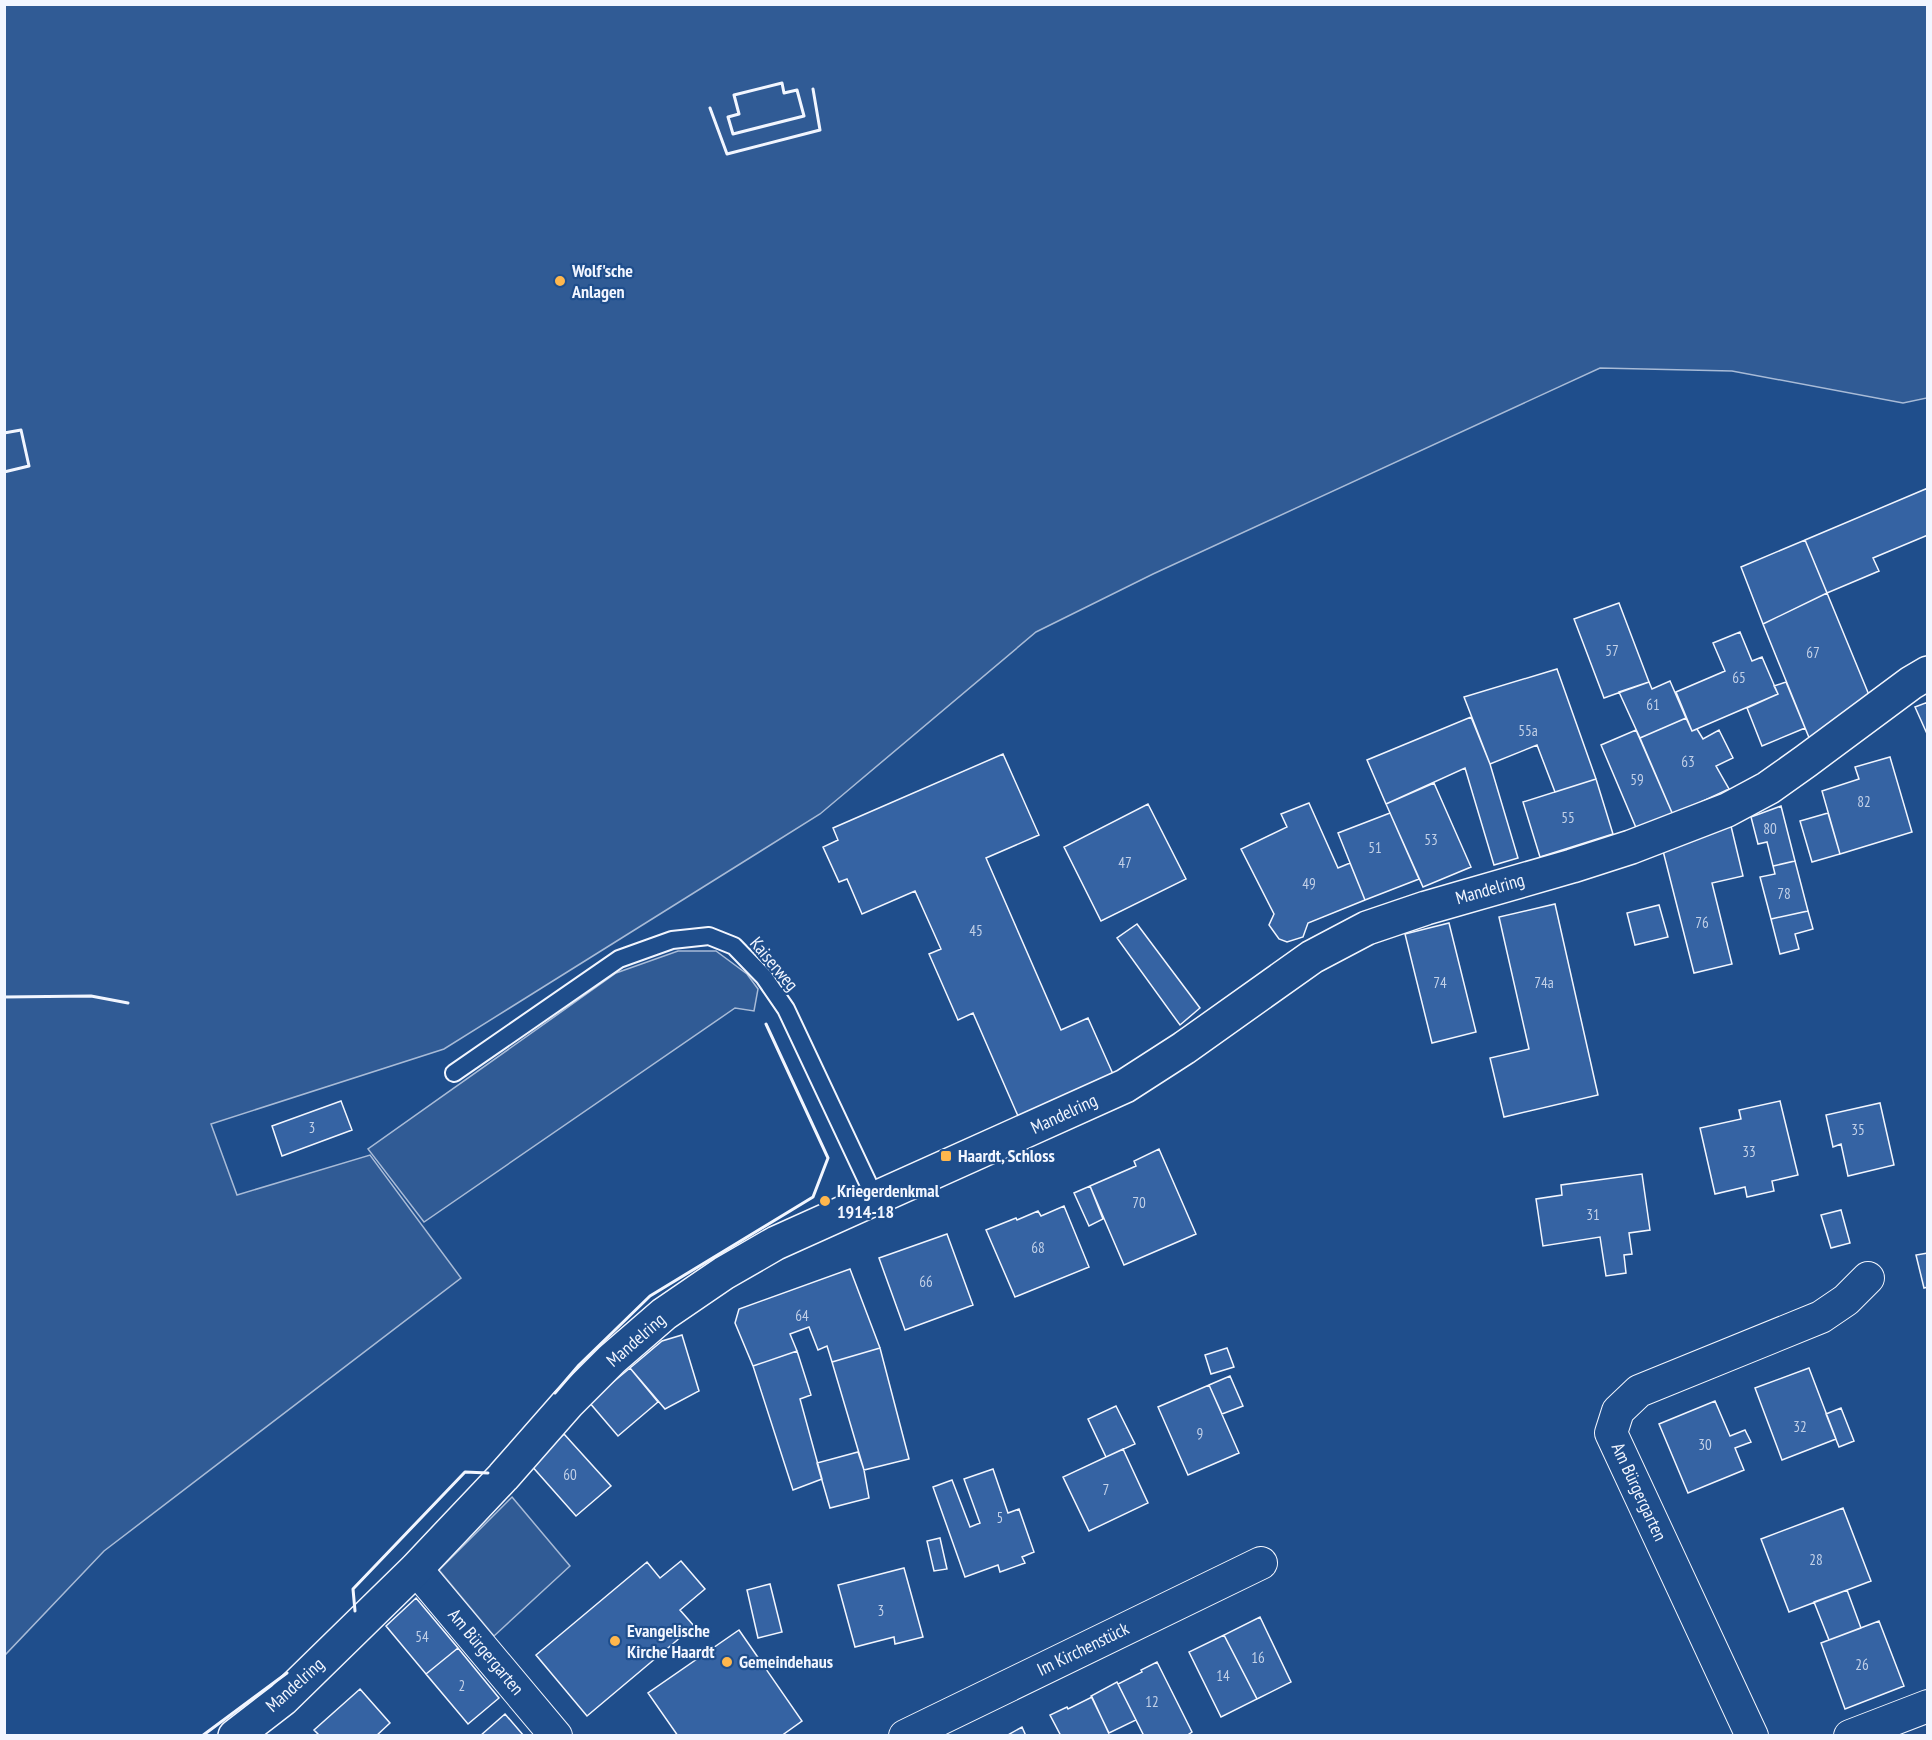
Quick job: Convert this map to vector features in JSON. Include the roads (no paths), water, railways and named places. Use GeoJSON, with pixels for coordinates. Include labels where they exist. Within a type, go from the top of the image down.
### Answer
{"type":"FeatureCollection","features":[{"type":"Feature","properties":{"kind":"street","name":"Mandelring"},"geometry":{"type":"LineString","coordinates":[[235,1736],[283,1699],[416,1569],[568,1403],[612,1359],[664,1314],[724,1273],[776,1243],[876,1200],[1125,1086],[1184,1048],[1312,957],[1367,928],[1426,908],[1631,847],[1726,810],[1768,788],[1911,683],[1928,674]]}},
{"type":"Feature","properties":{"kind":"street","name":"Am Bürgergarten"},"geometry":{"type":"LineString","coordinates":[[1752,1736],[1611,1433],[1618,1410],[1639,1391],[1821,1317],[1846,1300],[1869,1278]]}},
{"type":"Feature","properties":{"kind":"street","name":"Im Kirchenstück"},"geometry":{"type":"LineString","coordinates":[[905,1736],[1261,1563]]}},
{"type":"Feature","properties":{"kind":"street","name":"Am Bürgergarten"},"geometry":{"type":"LineString","coordinates":[[416,1569],[556,1736]]}},
{"type":"Feature","properties":{"kind":"street"},"geometry":{"type":"LineString","coordinates":[[1850,1736],[1928,1706]]}},
{"type":"Feature","properties":{"kind":"lane","name":"Kaiserweg"},"geometry":{"type":"LineString","coordinates":[[454,1073],[619,959],[672,940],[709,936],[734,946],[764,977],[786,1009],[876,1200]]}},
{"type":"Feature","properties":{"kind":"place","name":"Wolf'sche Anlagen"},"geometry":{"type":"Point","coordinates":[560,281]}},
{"type":"Feature","properties":{"kind":"place","name":"Haardt, Schloss"},"geometry":{"type":"Point","coordinates":[946,1156]}},
{"type":"Feature","properties":{"kind":"place","name":"Kriegerdenkmal 1914-18"},"geometry":{"type":"Point","coordinates":[825,1201]}},
{"type":"Feature","properties":{"kind":"place","name":"Evangelische Kirche Haardt"},"geometry":{"type":"Point","coordinates":[615,1641]}},
{"type":"Feature","properties":{"kind":"place","name":"Gemeindehaus"},"geometry":{"type":"Point","coordinates":[727,1662]}}]}
